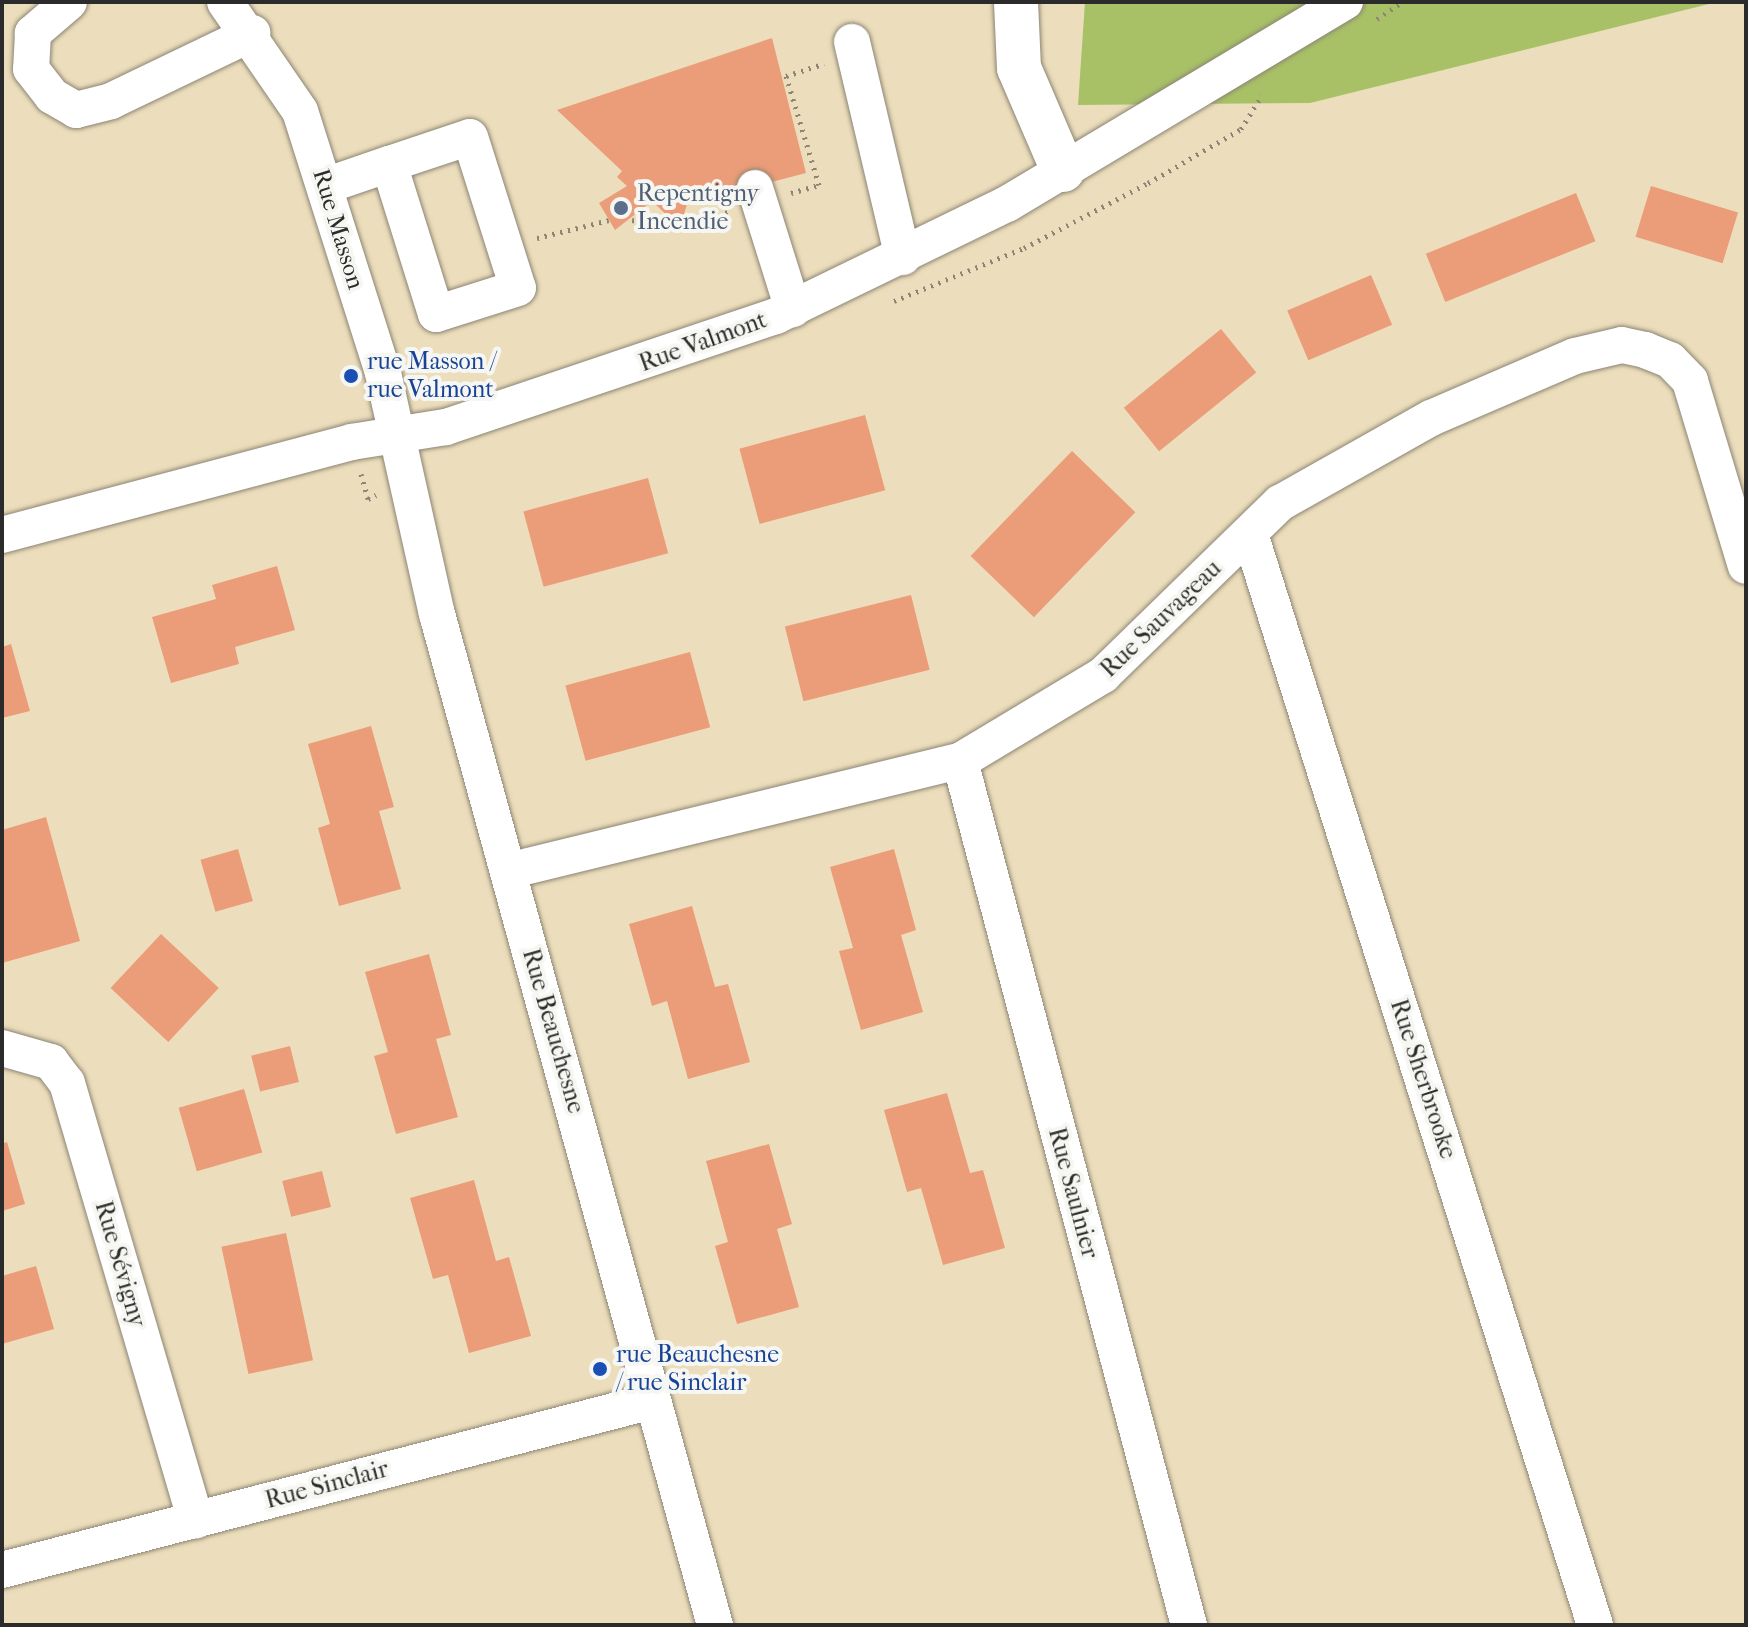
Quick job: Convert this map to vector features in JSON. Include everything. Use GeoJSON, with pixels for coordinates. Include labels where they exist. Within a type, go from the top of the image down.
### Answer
{"type":"FeatureCollection","features":[{"type":"Feature","properties":{"kind":"highway"},"geometry":{"type":"LineString","coordinates":[[1016,2],[1019,68],[1063,170]]}},
{"type":"Feature","properties":{"kind":"street"},"geometry":{"type":"LineString","coordinates":[[69,2],[33,33],[31,69],[52,96],[76,110],[111,101],[252,33]]}},
{"type":"Feature","properties":{"kind":"street","name":"Rue Masson"},"geometry":{"type":"LineString","coordinates":[[225,2],[252,33],[300,111],[325,186],[397,436]]}},
{"type":"Feature","properties":{"kind":"street","name":"Rue Valmont"},"geometry":{"type":"LineString","coordinates":[[2,535],[397,436],[606,377],[793,309],[903,257],[1063,170],[1345,2]]}},
{"type":"Feature","properties":{"kind":"street"},"geometry":{"type":"LineString","coordinates":[[852,42],[903,257]]}},
{"type":"Feature","properties":{"kind":"street"},"geometry":{"type":"LineString","coordinates":[[325,186],[389,164],[470,137],[518,288],[436,314],[389,164]]}},
{"type":"Feature","properties":{"kind":"street"},"geometry":{"type":"LineString","coordinates":[[755,188],[793,309]]}},
{"type":"Feature","properties":{"kind":"street","name":"Rue Sauvageau"},"geometry":{"type":"LineString","coordinates":[[508,871],[960,761],[1083,691],[1280,503],[1431,418],[1575,356],[1622,345],[1645,350],[1670,360],[1690,381],[1746,566]]}},
{"type":"Feature","properties":{"kind":"street","name":"Rue Beauchesne"},"geometry":{"type":"LineString","coordinates":[[397,436],[508,871],[715,1625]]}},
{"type":"Feature","properties":{"kind":"street","name":"Rue Sherbrooke"},"geometry":{"type":"LineString","coordinates":[[1250,534],[1595,1625]]}},
{"type":"Feature","properties":{"kind":"street","name":"Rue Saulnier"},"geometry":{"type":"LineString","coordinates":[[960,761],[1189,1625]]}},
{"type":"Feature","properties":{"kind":"street","name":"Rue Sévigny"},"geometry":{"type":"LineString","coordinates":[[2,1048],[51,1062],[67,1083],[196,1520]]}},
{"type":"Feature","properties":{"kind":"street","name":"Rue Sinclair"},"geometry":{"type":"LineString","coordinates":[[2,1570],[652,1401]]}},
{"type":"Feature","properties":{"kind":"path"},"geometry":{"type":"LineString","coordinates":[[811,68],[786,76],[814,169]]}},
{"type":"Feature","properties":{"kind":"path"},"geometry":{"type":"LineString","coordinates":[[632,220],[680,228],[707,218]]}},
{"type":"Feature","properties":{"kind":"path"},"geometry":{"type":"LineString","coordinates":[[545,236],[609,220]]}},
{"type":"Feature","properties":{"kind":"green space"},"geometry":{"type":"Polygon","coordinates":[[[1085,2],[1717,2],[1310,103],[1078,105],[1085,2]]]}},
{"type":"Feature","properties":{"kind":"building"},"geometry":{"type":"Polygon","coordinates":[[[772,38],[806,173],[687,204],[680,228],[652,201],[615,230],[599,203],[627,186],[617,177],[622,171],[557,110],[772,38]]]}},
{"type":"Feature","properties":{"kind":"building"},"geometry":{"type":"Polygon","coordinates":[[[1651,186],[1738,213],[1723,263],[1636,237],[1651,186]]]}},
{"type":"Feature","properties":{"kind":"building"},"geometry":{"type":"Polygon","coordinates":[[[1576,193],[1595,241],[1445,302],[1426,254],[1576,193]]]}},
{"type":"Feature","properties":{"kind":"building"},"geometry":{"type":"Polygon","coordinates":[[[1371,275],[1392,325],[1308,360],[1287,311],[1371,275]]]}},
{"type":"Feature","properties":{"kind":"building"},"geometry":{"type":"Polygon","coordinates":[[[1221,329],[1256,373],[1159,451],[1124,408],[1221,329]]]}},
{"type":"Feature","properties":{"kind":"building"},"geometry":{"type":"Polygon","coordinates":[[[865,415],[885,490],[760,524],[739,449],[865,415]]]}},
{"type":"Feature","properties":{"kind":"building"},"geometry":{"type":"Polygon","coordinates":[[[1072,451],[1135,512],[1034,617],[971,556],[1072,451]]]}},
{"type":"Feature","properties":{"kind":"building"},"geometry":{"type":"Polygon","coordinates":[[[648,478],[668,553],[544,587],[523,511],[648,478]]]}},
{"type":"Feature","properties":{"kind":"building"},"geometry":{"type":"Polygon","coordinates":[[[277,566],[295,630],[235,647],[239,664],[171,683],[152,617],[216,599],[212,585],[277,566]]]}},
{"type":"Feature","properties":{"kind":"building"},"geometry":{"type":"Polygon","coordinates":[[[911,595],[930,670],[803,701],[785,626],[911,595]]]}},
{"type":"Feature","properties":{"kind":"building"},"geometry":{"type":"Polygon","coordinates":[[[11,644],[30,711],[2,718],[2,647],[11,644]]]}},
{"type":"Feature","properties":{"kind":"building"},"geometry":{"type":"Polygon","coordinates":[[[690,652],[710,727],[586,761],[565,685],[690,652]]]}},
{"type":"Feature","properties":{"kind":"building"},"geometry":{"type":"Polygon","coordinates":[[[371,726],[394,807],[379,811],[401,889],[339,906],[318,828],[330,824],[308,744],[371,726]]]}},
{"type":"Feature","properties":{"kind":"building"},"geometry":{"type":"Polygon","coordinates":[[[46,817],[80,941],[2,963],[2,830],[46,817]]]}},
{"type":"Feature","properties":{"kind":"building"},"geometry":{"type":"Polygon","coordinates":[[[238,849],[253,901],[215,912],[201,860],[238,849]]]}},
{"type":"Feature","properties":{"kind":"building"},"geometry":{"type":"Polygon","coordinates":[[[894,849],[916,930],[901,935],[923,1012],[861,1030],[839,951],[853,948],[830,867],[894,849]]]}},
{"type":"Feature","properties":{"kind":"building"},"geometry":{"type":"Polygon","coordinates":[[[692,906],[715,987],[728,984],[750,1062],[688,1079],[667,1001],[652,1006],[629,924],[692,906]]]}},
{"type":"Feature","properties":{"kind":"building"},"geometry":{"type":"Polygon","coordinates":[[[161,934],[219,988],[168,1042],[111,988],[161,934]]]}},
{"type":"Feature","properties":{"kind":"building"},"geometry":{"type":"Polygon","coordinates":[[[429,954],[451,1035],[436,1039],[458,1117],[396,1134],[374,1056],[388,1052],[365,972],[429,954]]]}},
{"type":"Feature","properties":{"kind":"building"},"geometry":{"type":"Polygon","coordinates":[[[290,1046],[299,1082],[260,1092],[251,1056],[290,1046]]]}},
{"type":"Feature","properties":{"kind":"building"},"geometry":{"type":"Polygon","coordinates":[[[244,1089],[262,1152],[197,1171],[179,1108],[244,1089]]]}},
{"type":"Feature","properties":{"kind":"building"},"geometry":{"type":"Polygon","coordinates":[[[947,1093],[970,1173],[983,1170],[1005,1248],[943,1265],[921,1188],[907,1192],[884,1110],[947,1093]]]}},
{"type":"Feature","properties":{"kind":"building"},"geometry":{"type":"Polygon","coordinates":[[[7,1142],[25,1204],[2,1211],[2,1144],[7,1142]]]}},
{"type":"Feature","properties":{"kind":"building"},"geometry":{"type":"Polygon","coordinates":[[[769,1144],[792,1224],[777,1229],[799,1307],[737,1324],[715,1246],[728,1242],[706,1161],[769,1144]]]}},
{"type":"Feature","properties":{"kind":"building"},"geometry":{"type":"Polygon","coordinates":[[[322,1171],[331,1207],[291,1217],[282,1181],[322,1171]]]}},
{"type":"Feature","properties":{"kind":"building"},"geometry":{"type":"Polygon","coordinates":[[[474,1180],[496,1261],[509,1257],[531,1336],[469,1353],[448,1275],[433,1279],[410,1198],[474,1180]]]}},
{"type":"Feature","properties":{"kind":"building"},"geometry":{"type":"Polygon","coordinates":[[[286,1233],[313,1360],[248,1374],[221,1247],[286,1233]]]}},
{"type":"Feature","properties":{"kind":"building"},"geometry":{"type":"Polygon","coordinates":[[[36,1266],[54,1329],[2,1344],[2,1276],[36,1266]]]}},
{"type":"Feature","properties":{"kind":"place","name":"Repentigny Incendie"},"geometry":{"type":"Point","coordinates":[621,208]}},
{"type":"Feature","properties":{"kind":"place","name":"rue Masson / rue Valmont"},"geometry":{"type":"Point","coordinates":[351,376]}},
{"type":"Feature","properties":{"kind":"place","name":"rue Beauchesne / rue Sinclair"},"geometry":{"type":"Point","coordinates":[600,1369]}}]}
